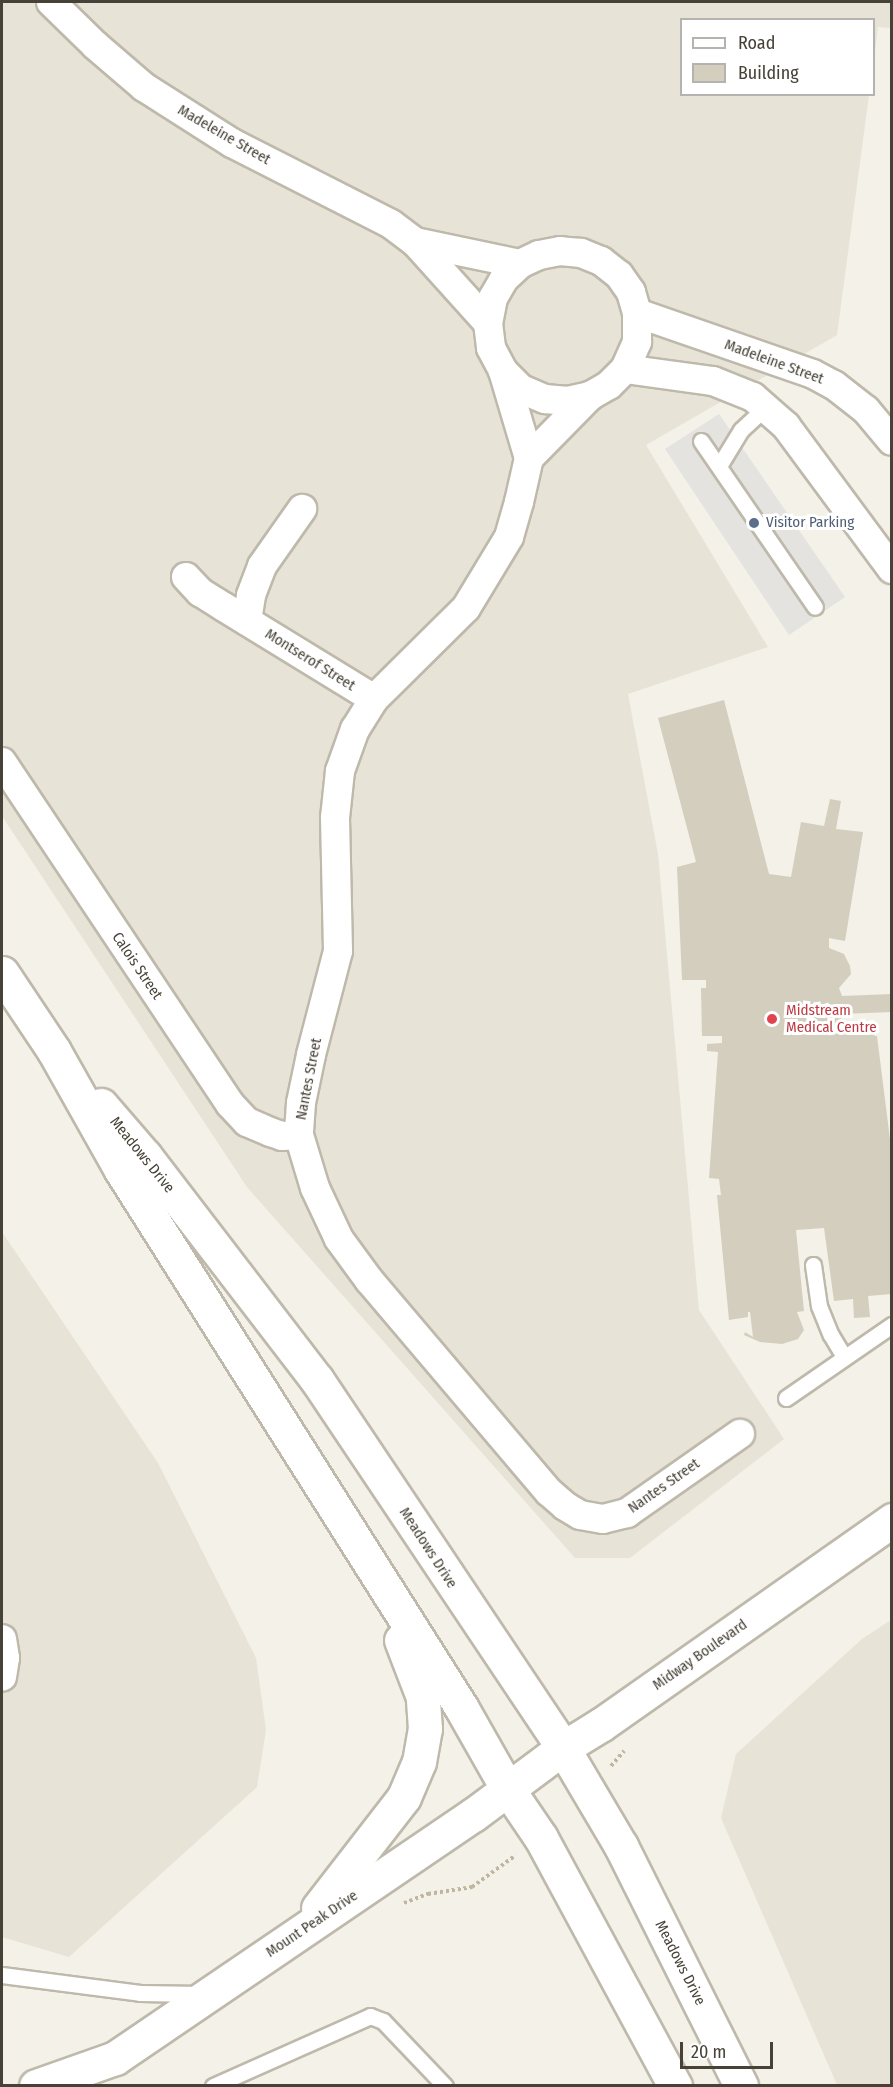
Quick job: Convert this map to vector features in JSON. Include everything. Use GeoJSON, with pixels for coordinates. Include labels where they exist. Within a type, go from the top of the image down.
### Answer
{"type":"FeatureCollection","features":[{"type":"Feature","properties":{"kind":"street","name":"Madeleine Street"},"geometry":{"type":"LineString","coordinates":[[51,2],[95,45],[144,87],[232,144],[391,224],[415,242],[488,323]]}},
{"type":"Feature","properties":{"kind":"street","name":"Madeleine Street"},"geometry":{"type":"LineString","coordinates":[[415,242],[520,264]]}},
{"type":"Feature","properties":{"kind":"street"},"geometry":{"type":"LineString","coordinates":[[560,251],[581,253],[601,261],[618,275],[631,292],[637,313],[637,342],[625,369],[609,385],[590,396],[529,458],[503,371],[491,348],[488,323],[493,298],[504,279],[520,264],[539,255],[560,251]]}},
{"type":"Feature","properties":{"kind":"street","name":"Madeleine Street"},"geometry":{"type":"LineString","coordinates":[[637,313],[824,380],[866,410],[891,441]]}},
{"type":"Feature","properties":{"kind":"street"},"geometry":{"type":"LineString","coordinates":[[625,369],[713,381],[753,397],[786,426],[891,569]]}},
{"type":"Feature","properties":{"kind":"street"},"geometry":{"type":"LineString","coordinates":[[503,371],[521,388],[545,399],[568,401],[590,396]]}},
{"type":"Feature","properties":{"kind":"street","name":"Nantes Street"},"geometry":{"type":"LineString","coordinates":[[529,458],[509,537],[489,574],[466,608],[374,699],[355,729],[340,771],[335,818],[338,951],[311,1055],[301,1103],[299,1135],[315,1188],[339,1239],[369,1280],[549,1492],[565,1506],[580,1515],[603,1519],[627,1513],[740,1434]]}},
{"type":"Feature","properties":{"kind":"street"},"geometry":{"type":"LineString","coordinates":[[247,621],[251,595],[262,566],[302,509]]}},
{"type":"Feature","properties":{"kind":"street","name":"Montserof Street"},"geometry":{"type":"LineString","coordinates":[[186,577],[200,591],[374,699]]}},
{"type":"Feature","properties":{"kind":"street","name":"Calois Street"},"geometry":{"type":"LineString","coordinates":[[2,762],[230,1104],[247,1122],[282,1136],[299,1135]]}},
{"type":"Feature","properties":{"kind":"street","name":"Meadows Drive"},"geometry":{"type":"LineString","coordinates":[[2,973],[54,1051],[121,1170],[461,1707],[507,1788],[541,1838],[675,2085]]}},
{"type":"Feature","properties":{"kind":"street","name":"Meadows Drive"},"geometry":{"type":"LineString","coordinates":[[54,1051],[145,1156],[317,1380],[563,1748],[621,1846],[741,2085]]}},
{"type":"Feature","properties":{"kind":"street"},"geometry":{"type":"LineString","coordinates":[[300,1931],[404,1797],[419,1762],[425,1729],[423,1697],[407,1650],[312,1471]]}},
{"type":"Feature","properties":{"kind":"street","name":"Midway Boulevard"},"geometry":{"type":"LineString","coordinates":[[507,1788],[891,1521]]}},
{"type":"Feature","properties":{"kind":"street"},"geometry":{"type":"LineString","coordinates":[[2,1639],[5,1658],[2,1677]]}},
{"type":"Feature","properties":{"kind":"street","name":"Mount Peak Drive"},"geometry":{"type":"LineString","coordinates":[[36,2085],[115,2058],[473,1815],[507,1788]]}},
{"type":"Feature","properties":{"kind":"street","name":"Mount Peak Drive"},"geometry":{"type":"LineString","coordinates":[[96,2085],[115,2058]]}},
{"type":"Feature","properties":{"kind":"lane"},"geometry":{"type":"LineString","coordinates":[[718,466],[741,430],[765,408]]}},
{"type":"Feature","properties":{"kind":"lane"},"geometry":{"type":"LineString","coordinates":[[701,441],[815,607]]}},
{"type":"Feature","properties":{"kind":"lane"},"geometry":{"type":"LineString","coordinates":[[813,1265],[819,1306],[831,1335],[844,1357]]}},
{"type":"Feature","properties":{"kind":"lane"},"geometry":{"type":"LineString","coordinates":[[786,1398],[891,1325]]}},
{"type":"Feature","properties":{"kind":"lane"},"geometry":{"type":"LineString","coordinates":[[2,1975],[140,1993],[208,1995]]}},
{"type":"Feature","properties":{"kind":"lane"},"geometry":{"type":"LineString","coordinates":[[213,2085],[370,2016],[383,2021],[445,2085]]}},
{"type":"Feature","properties":{"kind":"shaded area"},"geometry":{"type":"Polygon","coordinates":[[[2,2],[891,2],[891,28],[878,27],[875,51],[875,18],[680,18],[680,96],[869,96],[837,335],[646,445],[768,647],[628,694],[658,854],[699,1310],[784,1439],[630,1558],[575,1558],[247,1187],[2,816],[2,2]]]}},
{"type":"Feature","properties":{"kind":"shaded area","name":"Visitor Parking"},"geometry":{"type":"Polygon","coordinates":[[[719,414],[845,597],[789,635],[665,449],[719,414]]]}},
{"type":"Feature","properties":{"kind":"shaded area"},"geometry":{"type":"Polygon","coordinates":[[[2,1232],[158,1463],[256,1658],[266,1730],[257,1787],[69,1957],[2,1937],[2,1232]]]}},
{"type":"Feature","properties":{"kind":"shaded area"},"geometry":{"type":"Polygon","coordinates":[[[891,1620],[891,2085],[837,2085],[721,1818],[736,1754],[862,1639],[891,1620]]]}},
{"type":"Feature","properties":{"kind":"building","name":"Midstream Medical Centre"},"geometry":{"type":"Polygon","coordinates":[[[724,700],[769,874],[791,877],[801,822],[824,826],[830,799],[841,801],[836,829],[863,832],[845,941],[829,938],[829,948],[844,954],[850,966],[851,974],[839,988],[842,996],[892,994],[892,1012],[841,1014],[843,1032],[848,1032],[848,1027],[873,1024],[875,1036],[877,1036],[892,1155],[892,1294],[868,1296],[870,1317],[854,1318],[853,1299],[834,1301],[824,1228],[796,1230],[804,1311],[797,1312],[804,1330],[798,1339],[782,1344],[760,1342],[744,1335],[745,1332],[753,1337],[750,1312],[748,1312],[748,1317],[729,1320],[717,1195],[721,1195],[719,1179],[709,1178],[718,1052],[707,1051],[707,1044],[722,1043],[722,1036],[702,1036],[701,988],[706,988],[706,980],[682,980],[677,867],[696,862],[658,718],[724,700]]]}},
{"type":"Feature","properties":{"kind":"place","name":"Visitor Parking"},"geometry":{"type":"Point","coordinates":[754,523]}},
{"type":"Feature","properties":{"kind":"place","name":"Midstream Medical Centre"},"geometry":{"type":"Point","coordinates":[772,1019]}}]}
